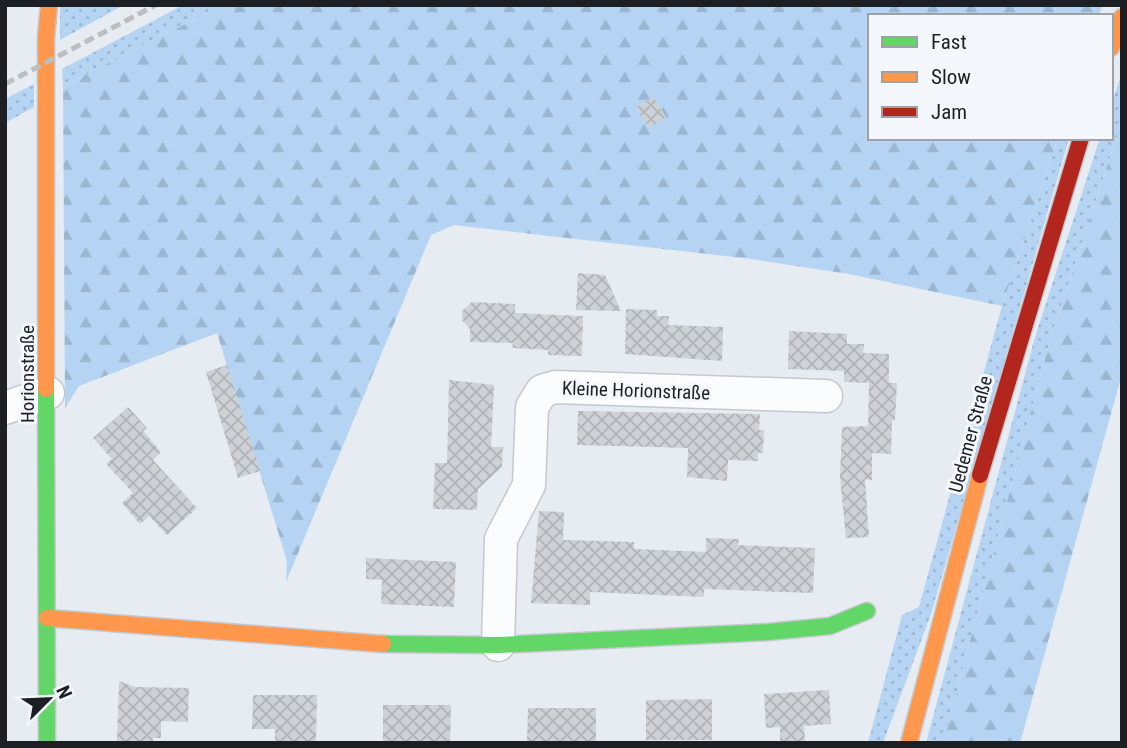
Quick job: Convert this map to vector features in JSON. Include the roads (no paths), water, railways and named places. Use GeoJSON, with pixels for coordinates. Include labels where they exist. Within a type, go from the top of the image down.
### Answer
{"type":"FeatureCollection","features":[{"type":"Feature","properties":{"kind":"street","name":"Horionstraße"},"geometry":{"type":"LineString","coordinates":[[47,743],[46,37],[49,5]]}},
{"type":"Feature","properties":{"kind":"street"},"geometry":{"type":"LineString","coordinates":[[1113,42],[1122,17]]}},
{"type":"Feature","properties":{"kind":"street","name":"Uedemer Straße"},"geometry":{"type":"LineString","coordinates":[[909,743],[995,418],[1080,140]]}},
{"type":"Feature","properties":{"kind":"street","name":"Kleine Horionstraße"},"geometry":{"type":"LineString","coordinates":[[498,645],[501,539],[529,485],[532,407],[542,391],[555,387],[826,396]]}},
{"type":"Feature","properties":{"kind":"street"},"geometry":{"type":"LineString","coordinates":[[5,408],[48,393]]}},
{"type":"Feature","properties":{"kind":"street"},"geometry":{"type":"LineString","coordinates":[[47,618],[372,643],[498,645],[768,632],[830,626],[867,611]]}},
{"type":"Feature","properties":{"kind":"railway"},"geometry":{"type":"LineString","coordinates":[[5,84],[156,5]]}}]}
